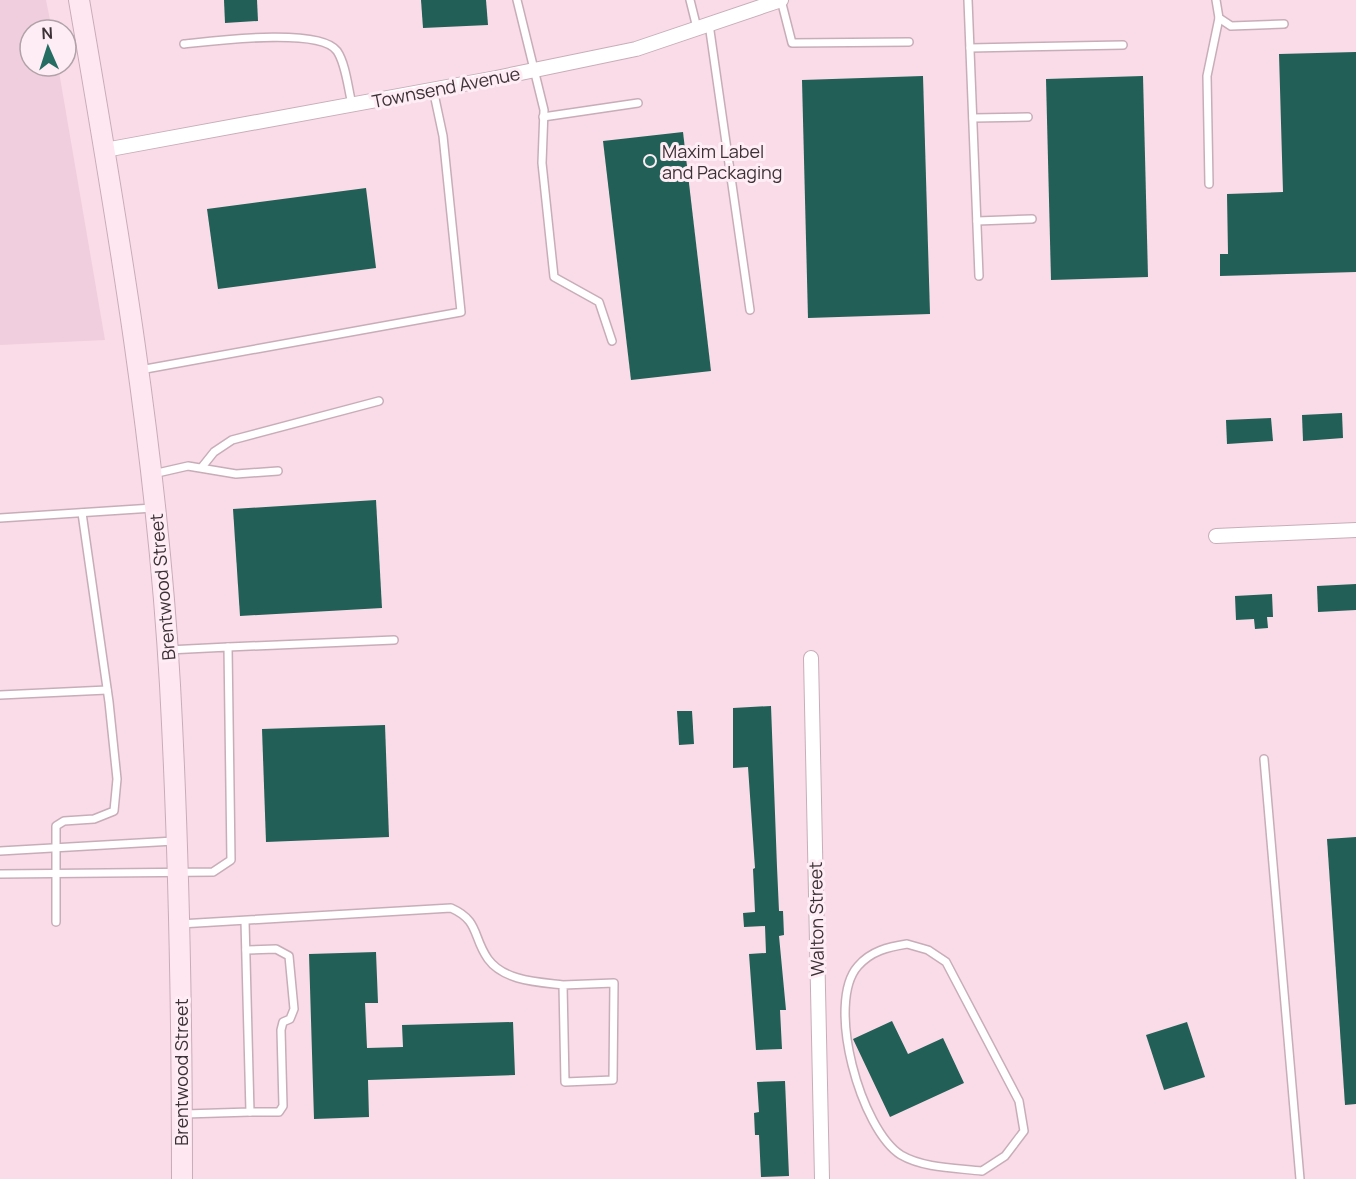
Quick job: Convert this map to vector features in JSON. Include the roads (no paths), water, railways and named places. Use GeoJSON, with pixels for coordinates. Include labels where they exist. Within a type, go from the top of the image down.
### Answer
{"type":"FeatureCollection","features":[{"type":"Feature","properties":{"kind":"main road","name":"Brentwood Street"},"geometry":{"type":"LineString","coordinates":[[79,0],[127,283],[155,508],[167,650],[176,841],[182,1179]]}},
{"type":"Feature","properties":{"kind":"street","name":"Townsend Avenue"},"geometry":{"type":"LineString","coordinates":[[105,150],[636,49],[781,0]]}},
{"type":"Feature","properties":{"kind":"street"},"geometry":{"type":"LineString","coordinates":[[1216,536],[1356,530]]}},
{"type":"Feature","properties":{"kind":"street","name":"Walton Street"},"geometry":{"type":"LineString","coordinates":[[811,658],[822,1179]]}},
{"type":"Feature","properties":{"kind":"lane"},"geometry":{"type":"LineString","coordinates":[[517,0],[543,117],[542,163],[554,277],[599,302],[612,341]]}},
{"type":"Feature","properties":{"kind":"lane"},"geometry":{"type":"LineString","coordinates":[[690,0],[703,26],[750,310]]}},
{"type":"Feature","properties":{"kind":"lane"},"geometry":{"type":"LineString","coordinates":[[781,0],[792,43],[909,42]]}},
{"type":"Feature","properties":{"kind":"lane"},"geometry":{"type":"LineString","coordinates":[[968,0],[979,276]]}},
{"type":"Feature","properties":{"kind":"lane"},"geometry":{"type":"LineString","coordinates":[[1209,184],[1207,76],[1219,18],[1216,0]]}},
{"type":"Feature","properties":{"kind":"lane"},"geometry":{"type":"LineString","coordinates":[[1219,18],[1231,26],[1284,24]]}},
{"type":"Feature","properties":{"kind":"lane"},"geometry":{"type":"LineString","coordinates":[[184,44],[279,36],[327,44],[339,53],[352,104]]}},
{"type":"Feature","properties":{"kind":"lane"},"geometry":{"type":"LineString","coordinates":[[970,48],[1123,45]]}},
{"type":"Feature","properties":{"kind":"lane"},"geometry":{"type":"LineString","coordinates":[[138,370],[460,312],[443,136],[433,89]]}},
{"type":"Feature","properties":{"kind":"lane"},"geometry":{"type":"LineString","coordinates":[[543,117],[638,103]]}},
{"type":"Feature","properties":{"kind":"lane"},"geometry":{"type":"LineString","coordinates":[[973,118],[1028,117]]}},
{"type":"Feature","properties":{"kind":"lane"},"geometry":{"type":"LineString","coordinates":[[977,221],[1032,219]]}},
{"type":"Feature","properties":{"kind":"lane"},"geometry":{"type":"LineString","coordinates":[[202,467],[214,452],[232,440],[378,402]]}},
{"type":"Feature","properties":{"kind":"lane"},"geometry":{"type":"LineString","coordinates":[[151,475],[188,466],[236,474],[278,471]]}},
{"type":"Feature","properties":{"kind":"lane"},"geometry":{"type":"LineString","coordinates":[[0,518],[155,508]]}},
{"type":"Feature","properties":{"kind":"lane"},"geometry":{"type":"LineString","coordinates":[[56,922],[56,826],[64,821],[94,819],[114,811],[117,779],[82,513]]}},
{"type":"Feature","properties":{"kind":"lane"},"geometry":{"type":"LineString","coordinates":[[167,650],[394,640]]}},
{"type":"Feature","properties":{"kind":"lane"},"geometry":{"type":"LineString","coordinates":[[0,874],[213,872],[231,860],[228,647]]}},
{"type":"Feature","properties":{"kind":"lane"},"geometry":{"type":"LineString","coordinates":[[0,695],[107,690]]}},
{"type":"Feature","properties":{"kind":"lane"},"geometry":{"type":"LineString","coordinates":[[1264,759],[1300,1179]]}},
{"type":"Feature","properties":{"kind":"lane"},"geometry":{"type":"LineString","coordinates":[[0,851],[176,841]]}},
{"type":"Feature","properties":{"kind":"lane"},"geometry":{"type":"LineString","coordinates":[[179,924],[450,908],[473,922],[488,959],[498,968],[526,981],[563,986],[614,983],[614,1080],[565,1082],[563,986]]}},
{"type":"Feature","properties":{"kind":"lane"},"geometry":{"type":"LineString","coordinates":[[245,921],[250,1112]]}},
{"type":"Feature","properties":{"kind":"lane"},"geometry":{"type":"LineString","coordinates":[[907,945],[928,950],[946,962],[1019,1101],[1024,1131],[1005,1156],[983,1175],[930,1165],[902,1155],[888,1143],[872,1123],[858,1087],[845,1034],[849,986],[856,968],[873,954],[890,947],[907,945]]}},
{"type":"Feature","properties":{"kind":"lane"},"geometry":{"type":"LineString","coordinates":[[182,1114],[279,1112],[283,1106],[281,1030],[283,1022],[290,1019],[294,1009],[289,956],[276,949],[246,950]]}},
{"type":"Feature","properties":{"kind":"place","name":"Maxim Label and Packaging"},"geometry":{"type":"Point","coordinates":[650,161]}}]}
